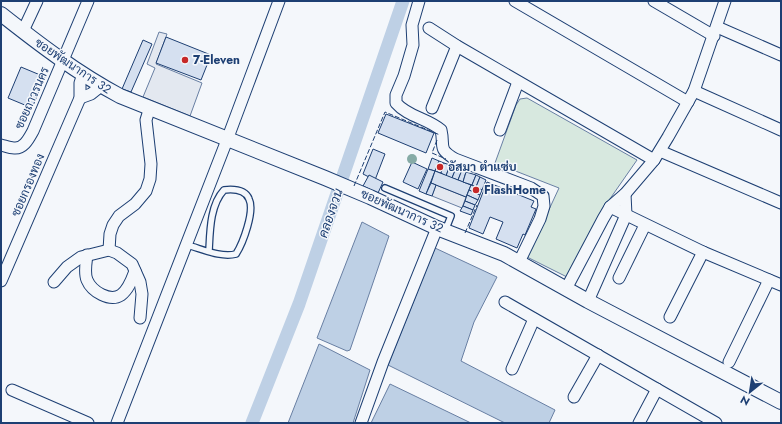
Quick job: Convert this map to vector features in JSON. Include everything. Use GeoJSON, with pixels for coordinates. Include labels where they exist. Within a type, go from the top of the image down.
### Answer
{"type":"FeatureCollection","features":[{"type":"Feature","properties":{"kind":"street"},"geometry":{"type":"LineString","coordinates":[[23,31],[36,1]]}},
{"type":"Feature","properties":{"kind":"street"},"geometry":{"type":"LineString","coordinates":[[63,61],[88,1]]}},
{"type":"Feature","properties":{"kind":"street"},"geometry":{"type":"LineString","coordinates":[[116,423],[187,244],[279,1]]}},
{"type":"Feature","properties":{"kind":"street"},"geometry":{"type":"LineString","coordinates":[[419,1],[412,25],[413,45],[404,76],[396,95],[396,103],[407,113],[435,125],[442,130],[442,147],[447,154],[455,159],[532,188],[543,196],[544,206],[540,218],[519,262]]}},
{"type":"Feature","properties":{"kind":"street"},"geometry":{"type":"LineString","coordinates":[[515,1],[688,102]]}},
{"type":"Feature","properties":{"kind":"street"},"geometry":{"type":"LineString","coordinates":[[654,1],[715,32],[781,55]]}},
{"type":"Feature","properties":{"kind":"street"},"geometry":{"type":"LineString","coordinates":[[566,289],[610,208],[626,194],[654,160],[688,102],[694,91],[725,1]]}},
{"type":"Feature","properties":{"kind":"street","name":"ซอยพัฒนาการ 32"},"geometry":{"type":"LineString","coordinates":[[1,14],[63,61],[101,86],[120,96],[325,178],[441,229],[504,254],[588,301],[781,402]]}},
{"type":"Feature","properties":{"kind":"street"},"geometry":{"type":"LineString","coordinates":[[429,28],[518,82],[654,160]]}},
{"type":"Feature","properties":{"kind":"street"},"geometry":{"type":"LineString","coordinates":[[432,108],[457,46]]}},
{"type":"Feature","properties":{"kind":"street","name":"ซอยถาวรนคร"},"geometry":{"type":"LineString","coordinates":[[1,145],[16,149],[21,147],[27,141],[63,61]]}},
{"type":"Feature","properties":{"kind":"street","name":"ซอยกรองทอง"},"geometry":{"type":"LineString","coordinates":[[1,281],[80,98],[80,83],[83,74]]}},
{"type":"Feature","properties":{"kind":"street"},"geometry":{"type":"LineString","coordinates":[[500,130],[518,82]]}},
{"type":"Feature","properties":{"kind":"street"},"geometry":{"type":"LineString","coordinates":[[80,98],[91,94],[101,86]]}},
{"type":"Feature","properties":{"kind":"street"},"geometry":{"type":"LineString","coordinates":[[694,91],[781,130]]}},
{"type":"Feature","properties":{"kind":"street"},"geometry":{"type":"LineString","coordinates":[[109,250],[110,234],[113,225],[120,216],[135,204],[146,191],[150,179],[151,164],[146,120],[150,107]]}},
{"type":"Feature","properties":{"kind":"street"},"geometry":{"type":"LineString","coordinates":[[660,150],[781,203]]}},
{"type":"Feature","properties":{"kind":"street"},"geometry":{"type":"LineString","coordinates":[[588,301],[626,215],[626,194]]}},
{"type":"Feature","properties":{"kind":"street"},"geometry":{"type":"LineString","coordinates":[[610,208],[703,252],[781,285]]}},
{"type":"Feature","properties":{"kind":"street"},"geometry":{"type":"LineString","coordinates":[[619,278],[645,224]]}},
{"type":"Feature","properties":{"kind":"street"},"geometry":{"type":"LineString","coordinates":[[361,423],[383,362],[441,229]]}},
{"type":"Feature","properties":{"kind":"street"},"geometry":{"type":"LineString","coordinates":[[54,282],[74,261],[87,256],[109,250],[124,256],[132,264],[140,282],[142,294],[140,318]]}},
{"type":"Feature","properties":{"kind":"street"},"geometry":{"type":"LineString","coordinates":[[670,317],[703,252]]}},
{"type":"Feature","properties":{"kind":"street"},"geometry":{"type":"LineString","coordinates":[[87,256],[85,271],[87,280],[97,292],[110,297],[120,295],[126,290],[135,271]]}},
{"type":"Feature","properties":{"kind":"street"},"geometry":{"type":"LineString","coordinates":[[729,362],[769,280]]}},
{"type":"Feature","properties":{"kind":"street"},"geometry":{"type":"LineString","coordinates":[[504,302],[716,423]]}},
{"type":"Feature","properties":{"kind":"street"},"geometry":{"type":"LineString","coordinates":[[512,369],[534,319]]}},
{"type":"Feature","properties":{"kind":"street"},"geometry":{"type":"LineString","coordinates":[[574,397],[598,355]]}},
{"type":"Feature","properties":{"kind":"street"},"geometry":{"type":"LineString","coordinates":[[638,423],[657,389]]}},
{"type":"Feature","properties":{"kind":"street"},"geometry":{"type":"LineString","coordinates":[[12,390],[88,423]]}},
{"type":"Feature","properties":{"kind":"lane"},"geometry":{"type":"LineString","coordinates":[[187,244],[209,251],[228,256],[236,254],[242,244],[247,230],[251,210],[250,199],[244,193],[234,188],[224,190],[219,195],[210,228],[209,251]]}},
{"type":"Feature","properties":{"kind":"lane"},"geometry":{"type":"LineString","coordinates":[[385,188],[451,216],[441,229]]}},
{"type":"Feature","properties":{"kind":"shaded area"},"geometry":{"type":"Polygon","coordinates":[[[159,32],[167,34],[156,64],[202,83],[190,116],[143,97],[155,68],[147,64],[159,32]]]}},
{"type":"Feature","properties":{"kind":"shaded area"},"geometry":{"type":"Polygon","coordinates":[[[527,98],[637,160],[605,206],[569,278],[527,257],[559,188],[495,163],[516,105],[520,99],[527,98]]]}},
{"type":"Feature","properties":{"kind":"shaded area"},"geometry":{"type":"Polygon","coordinates":[[[436,185],[466,197],[462,208],[432,196],[436,185]]]}},
{"type":"Feature","properties":{"kind":"water"},"geometry":{"type":"Polygon","coordinates":[[[362,222],[389,236],[350,350],[347,351],[317,338],[362,222]]]}},
{"type":"Feature","properties":{"kind":"water"},"geometry":{"type":"Polygon","coordinates":[[[435,248],[497,277],[474,322],[461,361],[555,410],[549,423],[505,423],[388,365],[435,248]]]}},
{"type":"Feature","properties":{"kind":"water"},"geometry":{"type":"Polygon","coordinates":[[[319,344],[370,370],[353,423],[288,423],[319,344]]]}},
{"type":"Feature","properties":{"kind":"water"},"geometry":{"type":"Polygon","coordinates":[[[390,384],[471,423],[371,423],[390,384]]]}},
{"type":"Feature","properties":{"kind":"building"},"geometry":{"type":"Polygon","coordinates":[[[166,37],[211,55],[201,80],[156,63],[166,37]]]}},
{"type":"Feature","properties":{"kind":"building"},"geometry":{"type":"Polygon","coordinates":[[[143,40],[152,44],[131,92],[122,89],[143,40]]]}},
{"type":"Feature","properties":{"kind":"building"},"geometry":{"type":"Polygon","coordinates":[[[21,67],[45,77],[32,108],[8,98],[21,67]]]}},
{"type":"Feature","properties":{"kind":"building"},"geometry":{"type":"Polygon","coordinates":[[[386,114],[434,133],[426,153],[378,133],[386,114]]]}},
{"type":"Feature","properties":{"kind":"building"},"geometry":{"type":"Polygon","coordinates":[[[373,149],[385,154],[375,180],[363,174],[373,149]]]}},
{"type":"Feature","properties":{"kind":"building"},"geometry":{"type":"Polygon","coordinates":[[[432,158],[439,161],[435,171],[428,169],[432,158]]]}},
{"type":"Feature","properties":{"kind":"building"},"geometry":{"type":"Polygon","coordinates":[[[439,161],[444,163],[441,173],[435,171],[439,161]]]}},
{"type":"Feature","properties":{"kind":"building"},"geometry":{"type":"Polygon","coordinates":[[[412,162],[427,169],[418,189],[403,182],[412,162]]]}},
{"type":"Feature","properties":{"kind":"building"},"geometry":{"type":"Polygon","coordinates":[[[444,163],[450,165],[446,176],[441,173],[444,163]]]}},
{"type":"Feature","properties":{"kind":"building"},"geometry":{"type":"Polygon","coordinates":[[[450,165],[456,168],[452,178],[446,176],[450,165]]]}},
{"type":"Feature","properties":{"kind":"building"},"geometry":{"type":"Polygon","coordinates":[[[456,168],[462,170],[458,180],[452,178],[456,168]]]}},
{"type":"Feature","properties":{"kind":"building"},"geometry":{"type":"Polygon","coordinates":[[[428,169],[435,171],[426,194],[419,191],[428,169]]]}},
{"type":"Feature","properties":{"kind":"building"},"geometry":{"type":"Polygon","coordinates":[[[462,170],[466,172],[463,182],[458,180],[462,170]]]}},
{"type":"Feature","properties":{"kind":"building"},"geometry":{"type":"Polygon","coordinates":[[[435,171],[471,185],[466,197],[431,183],[435,171]]]}},
{"type":"Feature","properties":{"kind":"building"},"geometry":{"type":"Polygon","coordinates":[[[466,172],[476,175],[472,185],[463,182],[466,172]]]}},
{"type":"Feature","properties":{"kind":"building"},"geometry":{"type":"Polygon","coordinates":[[[369,175],[383,182],[378,193],[363,186],[369,175]]]}},
{"type":"Feature","properties":{"kind":"building"},"geometry":{"type":"Polygon","coordinates":[[[476,175],[480,177],[476,187],[472,185],[476,175]]]}},
{"type":"Feature","properties":{"kind":"building"},"geometry":{"type":"Polygon","coordinates":[[[480,177],[486,180],[482,190],[476,187],[480,177]]]}},
{"type":"Feature","properties":{"kind":"building"},"geometry":{"type":"Polygon","coordinates":[[[487,182],[534,201],[531,207],[536,209],[525,235],[523,234],[517,248],[496,239],[503,222],[490,217],[483,234],[469,228],[487,182]]]}},
{"type":"Feature","properties":{"kind":"building"},"geometry":{"type":"Polygon","coordinates":[[[431,183],[436,185],[432,196],[426,194],[431,183]]]}},
{"type":"Feature","properties":{"kind":"building"},"geometry":{"type":"Polygon","coordinates":[[[471,185],[482,190],[480,195],[469,190],[471,185]]]}},
{"type":"Feature","properties":{"kind":"building"},"geometry":{"type":"Polygon","coordinates":[[[469,190],[480,195],[478,200],[467,195],[469,190]]]}},
{"type":"Feature","properties":{"kind":"building"},"geometry":{"type":"Polygon","coordinates":[[[467,195],[478,200],[475,205],[465,201],[467,195]]]}},
{"type":"Feature","properties":{"kind":"building"},"geometry":{"type":"Polygon","coordinates":[[[465,201],[475,205],[473,210],[463,206],[465,201]]]}},
{"type":"Feature","properties":{"kind":"building"},"geometry":{"type":"Polygon","coordinates":[[[463,206],[473,210],[471,215],[460,211],[463,206]]]}},
{"type":"Feature","properties":{"kind":"waterway","name":"คลองจวน"},"geometry":{"type":"LineString","coordinates":[[252,423],[299,304],[403,1]]}},
{"type":"Feature","properties":{"kind":"fence"},"geometry":{"type":"LineString","coordinates":[[354,186],[385,112],[440,135]]}},
{"type":"Feature","properties":{"kind":"fence"},"geometry":{"type":"LineString","coordinates":[[437,140],[432,153],[446,159]]}},
{"type":"Feature","properties":{"kind":"fence"},"geometry":{"type":"LineString","coordinates":[[465,233],[477,205]]}},
{"type":"Feature","properties":{"kind":"place","name":"7-Eleven"},"geometry":{"type":"Point","coordinates":[185,60]}},
{"type":"Feature","properties":{"kind":"place","name":"อัสมา ตำแซ่บ"},"geometry":{"type":"Point","coordinates":[440,167]}},
{"type":"Feature","properties":{"kind":"place","name":"FlashHome"},"geometry":{"type":"Point","coordinates":[476,190]}}]}
